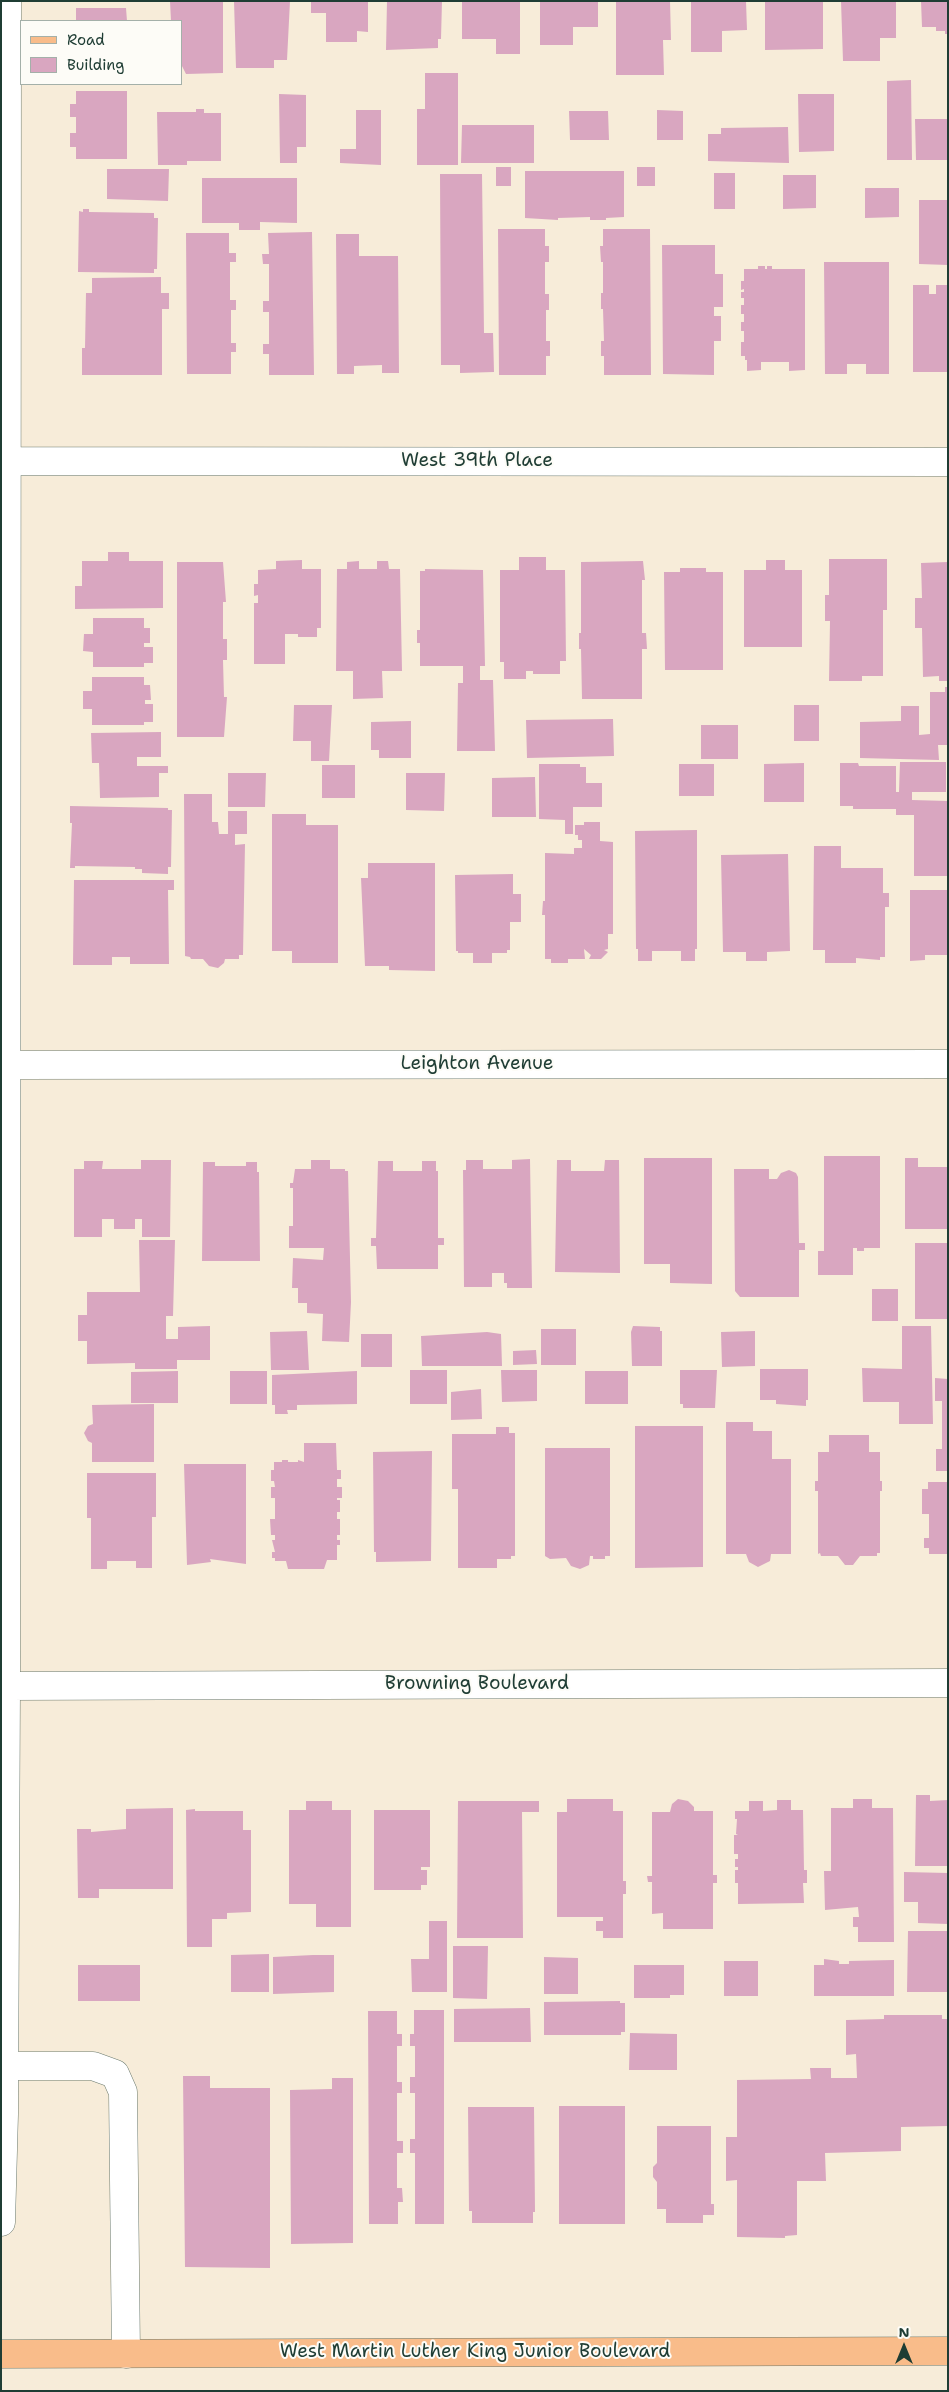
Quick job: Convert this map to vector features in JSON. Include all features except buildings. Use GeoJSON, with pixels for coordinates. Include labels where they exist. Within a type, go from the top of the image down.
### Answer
{"type":"FeatureCollection","features":[{"type":"Feature","properties":{"kind":"main road","name":"West Martin Luther King Junior Boulevard"},"geometry":{"type":"LineString","coordinates":[[1,2354],[948,2351]]}},
{"type":"Feature","properties":{"kind":"street"},"geometry":{"type":"LineString","coordinates":[[1,2222],[4,2066],[6,1686],[7,1]]}},
{"type":"Feature","properties":{"kind":"street","name":"West 39th Place"},"geometry":{"type":"LineString","coordinates":[[6,461],[948,462]]}},
{"type":"Feature","properties":{"kind":"street","name":"Leighton Avenue"},"geometry":{"type":"LineString","coordinates":[[6,1065],[948,1064]]}},
{"type":"Feature","properties":{"kind":"street","name":"Browning Boulevard"},"geometry":{"type":"LineString","coordinates":[[6,1686],[948,1682]]}},
{"type":"Feature","properties":{"kind":"street"},"geometry":{"type":"LineString","coordinates":[[4,2066],[93,2066],[115,2074],[123,2092],[126,2354]]}}]}
